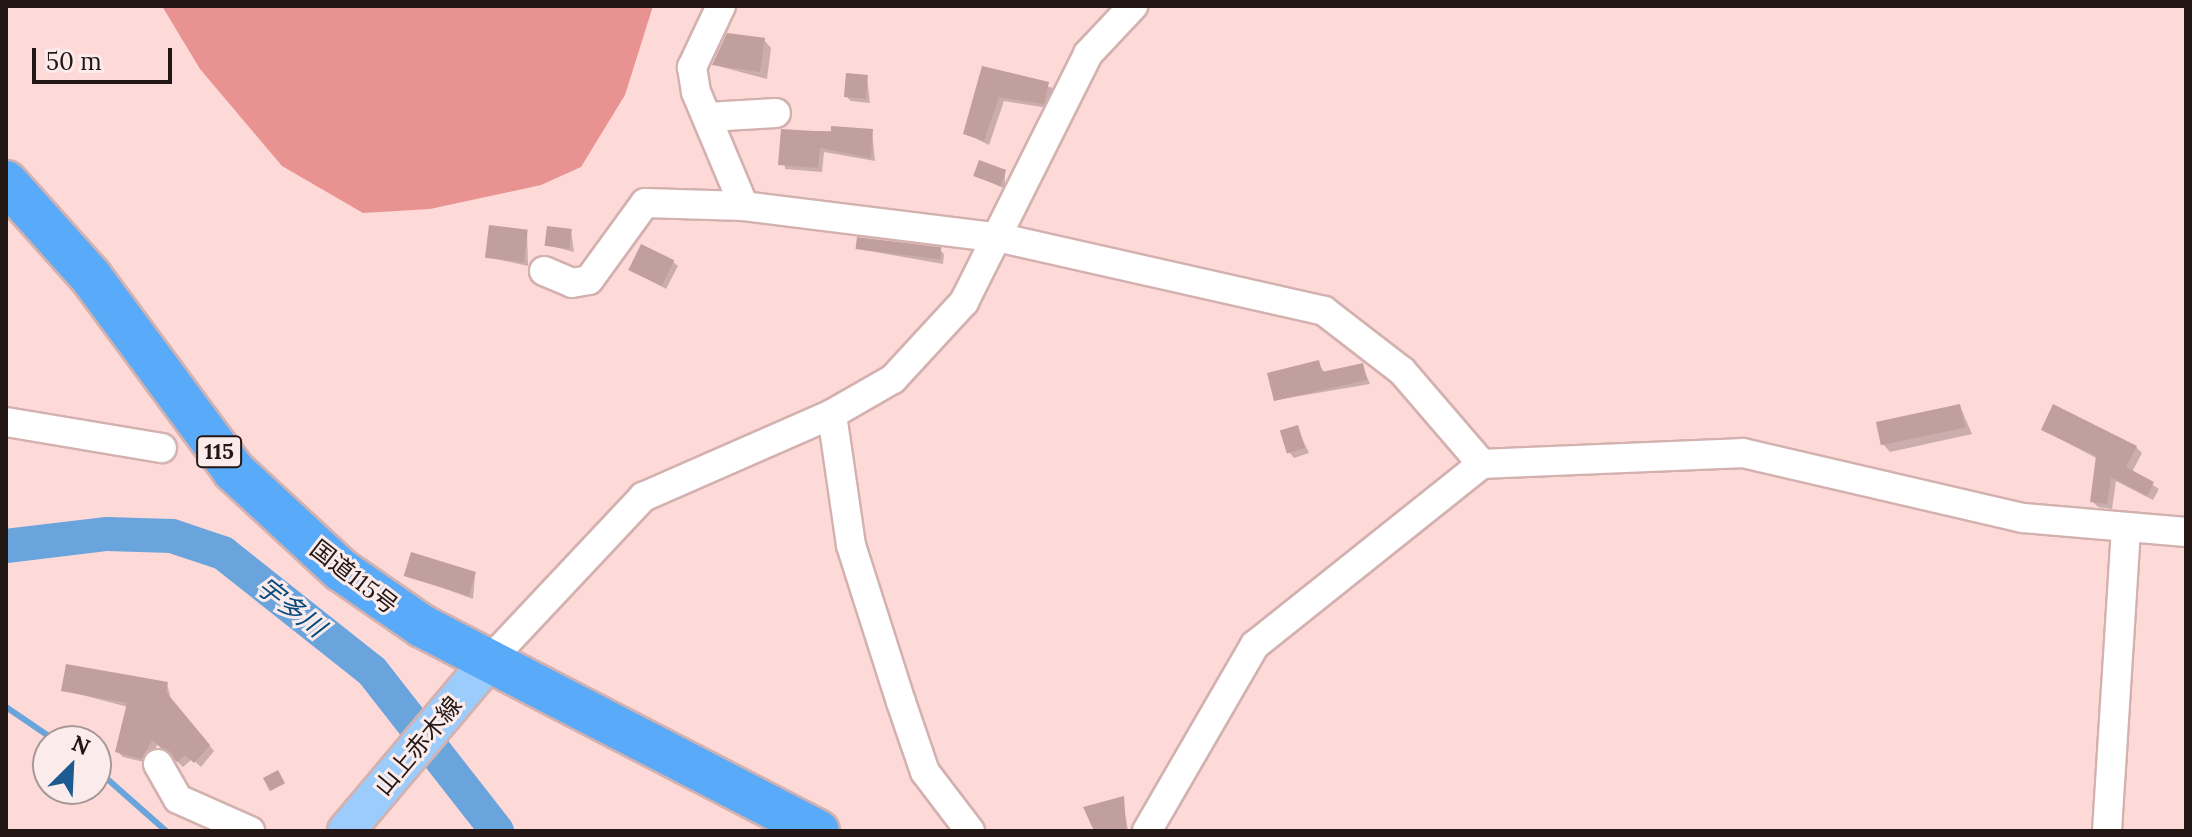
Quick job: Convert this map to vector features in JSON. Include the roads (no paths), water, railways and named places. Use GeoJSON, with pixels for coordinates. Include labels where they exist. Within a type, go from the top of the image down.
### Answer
{"type":"FeatureCollection","features":[{"type":"Feature","properties":{"kind":"highway","name":"国道115号"},"geometry":{"type":"LineString","coordinates":[[6,182],[91,277],[234,471],[278,514],[386,605],[485,666],[818,831]]}},
{"type":"Feature","properties":{"kind":"main road","name":"山上赤木線"},"geometry":{"type":"LineString","coordinates":[[346,831],[485,666]]}},
{"type":"Feature","properties":{"kind":"street"},"geometry":{"type":"LineString","coordinates":[[721,6],[692,67],[708,117],[744,206]]}},
{"type":"Feature","properties":{"kind":"street"},"geometry":{"type":"LineString","coordinates":[[485,666],[643,497],[832,414],[893,379],[934,341],[1001,238],[1088,54],[1133,6]]}},
{"type":"Feature","properties":{"kind":"street"},"geometry":{"type":"LineString","coordinates":[[708,117],[776,113]]}},
{"type":"Feature","properties":{"kind":"street"},"geometry":{"type":"LineString","coordinates":[[544,271],[572,283],[589,280],[645,203],[744,206],[1001,238],[1324,311],[1402,371],[1482,464]]}},
{"type":"Feature","properties":{"kind":"street"},"geometry":{"type":"LineString","coordinates":[[832,414],[851,545],[901,702],[925,772],[970,831]]}},
{"type":"Feature","properties":{"kind":"street"},"geometry":{"type":"LineString","coordinates":[[6,422],[162,448]]}},
{"type":"Feature","properties":{"kind":"street"},"geometry":{"type":"LineString","coordinates":[[1147,831],[1255,645],[1482,464],[1727,452],[2023,518],[2186,532]]}},
{"type":"Feature","properties":{"kind":"street"},"geometry":{"type":"LineString","coordinates":[[2107,831],[2126,528]]}},
{"type":"Feature","properties":{"kind":"street"},"geometry":{"type":"LineString","coordinates":[[158,764],[178,799],[250,831]]}},
{"type":"Feature","properties":{"kind":"waterway","name":"宇多川"},"geometry":{"type":"LineString","coordinates":[[6,546],[107,534],[172,536],[223,553],[372,671],[497,831]]}},
{"type":"Feature","properties":{"kind":"waterway"},"geometry":{"type":"LineString","coordinates":[[6,707],[32,725]]}},
{"type":"Feature","properties":{"kind":"waterway"},"geometry":{"type":"LineString","coordinates":[[112,783],[166,831]]}}]}
